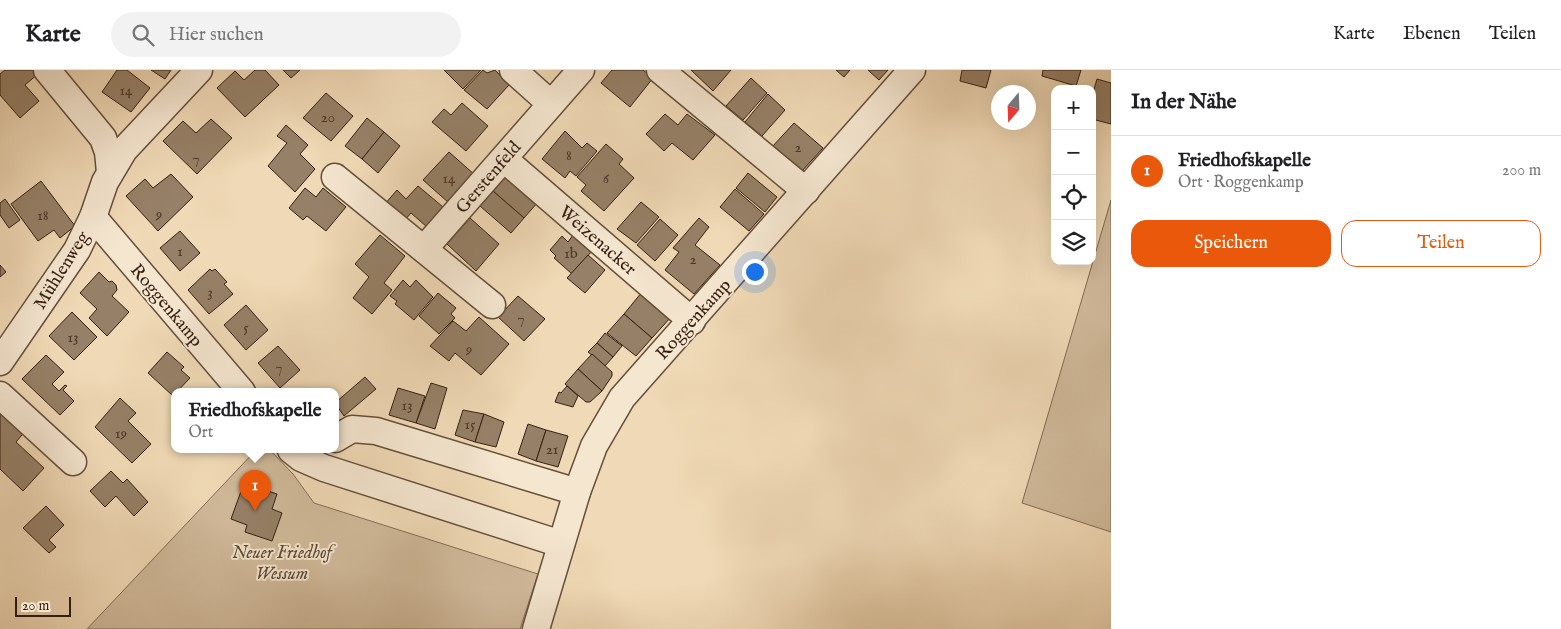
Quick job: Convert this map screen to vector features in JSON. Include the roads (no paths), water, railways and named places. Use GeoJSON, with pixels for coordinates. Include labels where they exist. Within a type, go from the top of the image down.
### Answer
{"type":"FeatureCollection","features":[{"type":"Feature","properties":{"kind":"street","name":"Mühlenweg"},"geometry":{"type":"LineString","coordinates":[[47,70],[103,138],[108,152],[110,172]]}},
{"type":"Feature","properties":{"kind":"street","name":"Mühlenweg"},"geometry":{"type":"LineString","coordinates":[[0,362],[77,250],[93,218],[110,172],[138,133],[199,70]]}},
{"type":"Feature","properties":{"kind":"street"},"geometry":{"type":"LineString","coordinates":[[513,70],[551,104]]}},
{"type":"Feature","properties":{"kind":"street","name":"Gerstenfeld"},"geometry":{"type":"LineString","coordinates":[[424,249],[581,70]]}},
{"type":"Feature","properties":{"kind":"street"},"geometry":{"type":"LineString","coordinates":[[660,70],[806,192]]}},
{"type":"Feature","properties":{"kind":"street","name":"Roggenkamp"},"geometry":{"type":"LineString","coordinates":[[536,629],[577,492],[594,446],[622,398],[806,192],[869,116],[912,70]]}},
{"type":"Feature","properties":{"kind":"street","name":"Weizenacker"},"geometry":{"type":"LineString","coordinates":[[504,159],[692,321]]}},
{"type":"Feature","properties":{"kind":"street"},"geometry":{"type":"LineString","coordinates":[[335,176],[492,305]]}},
{"type":"Feature","properties":{"kind":"street","name":"Roggenkamp"},"geometry":{"type":"LineString","coordinates":[[93,218],[239,388]]}},
{"type":"Feature","properties":{"kind":"street"},"geometry":{"type":"LineString","coordinates":[[0,394],[73,462]]}},
{"type":"Feature","properties":{"kind":"street"},"geometry":{"type":"LineString","coordinates":[[339,437],[352,429],[376,430],[577,492]]}},
{"type":"Feature","properties":{"kind":"street"},"geometry":{"type":"LineString","coordinates":[[306,453],[561,544]]}},
{"type":"Feature","properties":{"kind":"place","name":"Friedhofskapelle"},"geometry":{"type":"Point","coordinates":[255,511]}},
{"type":"Feature","properties":{"kind":"park label","name":"Neuer Friedhof Wessum"},"geometry":{"type":"Point","coordinates":[282,562]}}]}
